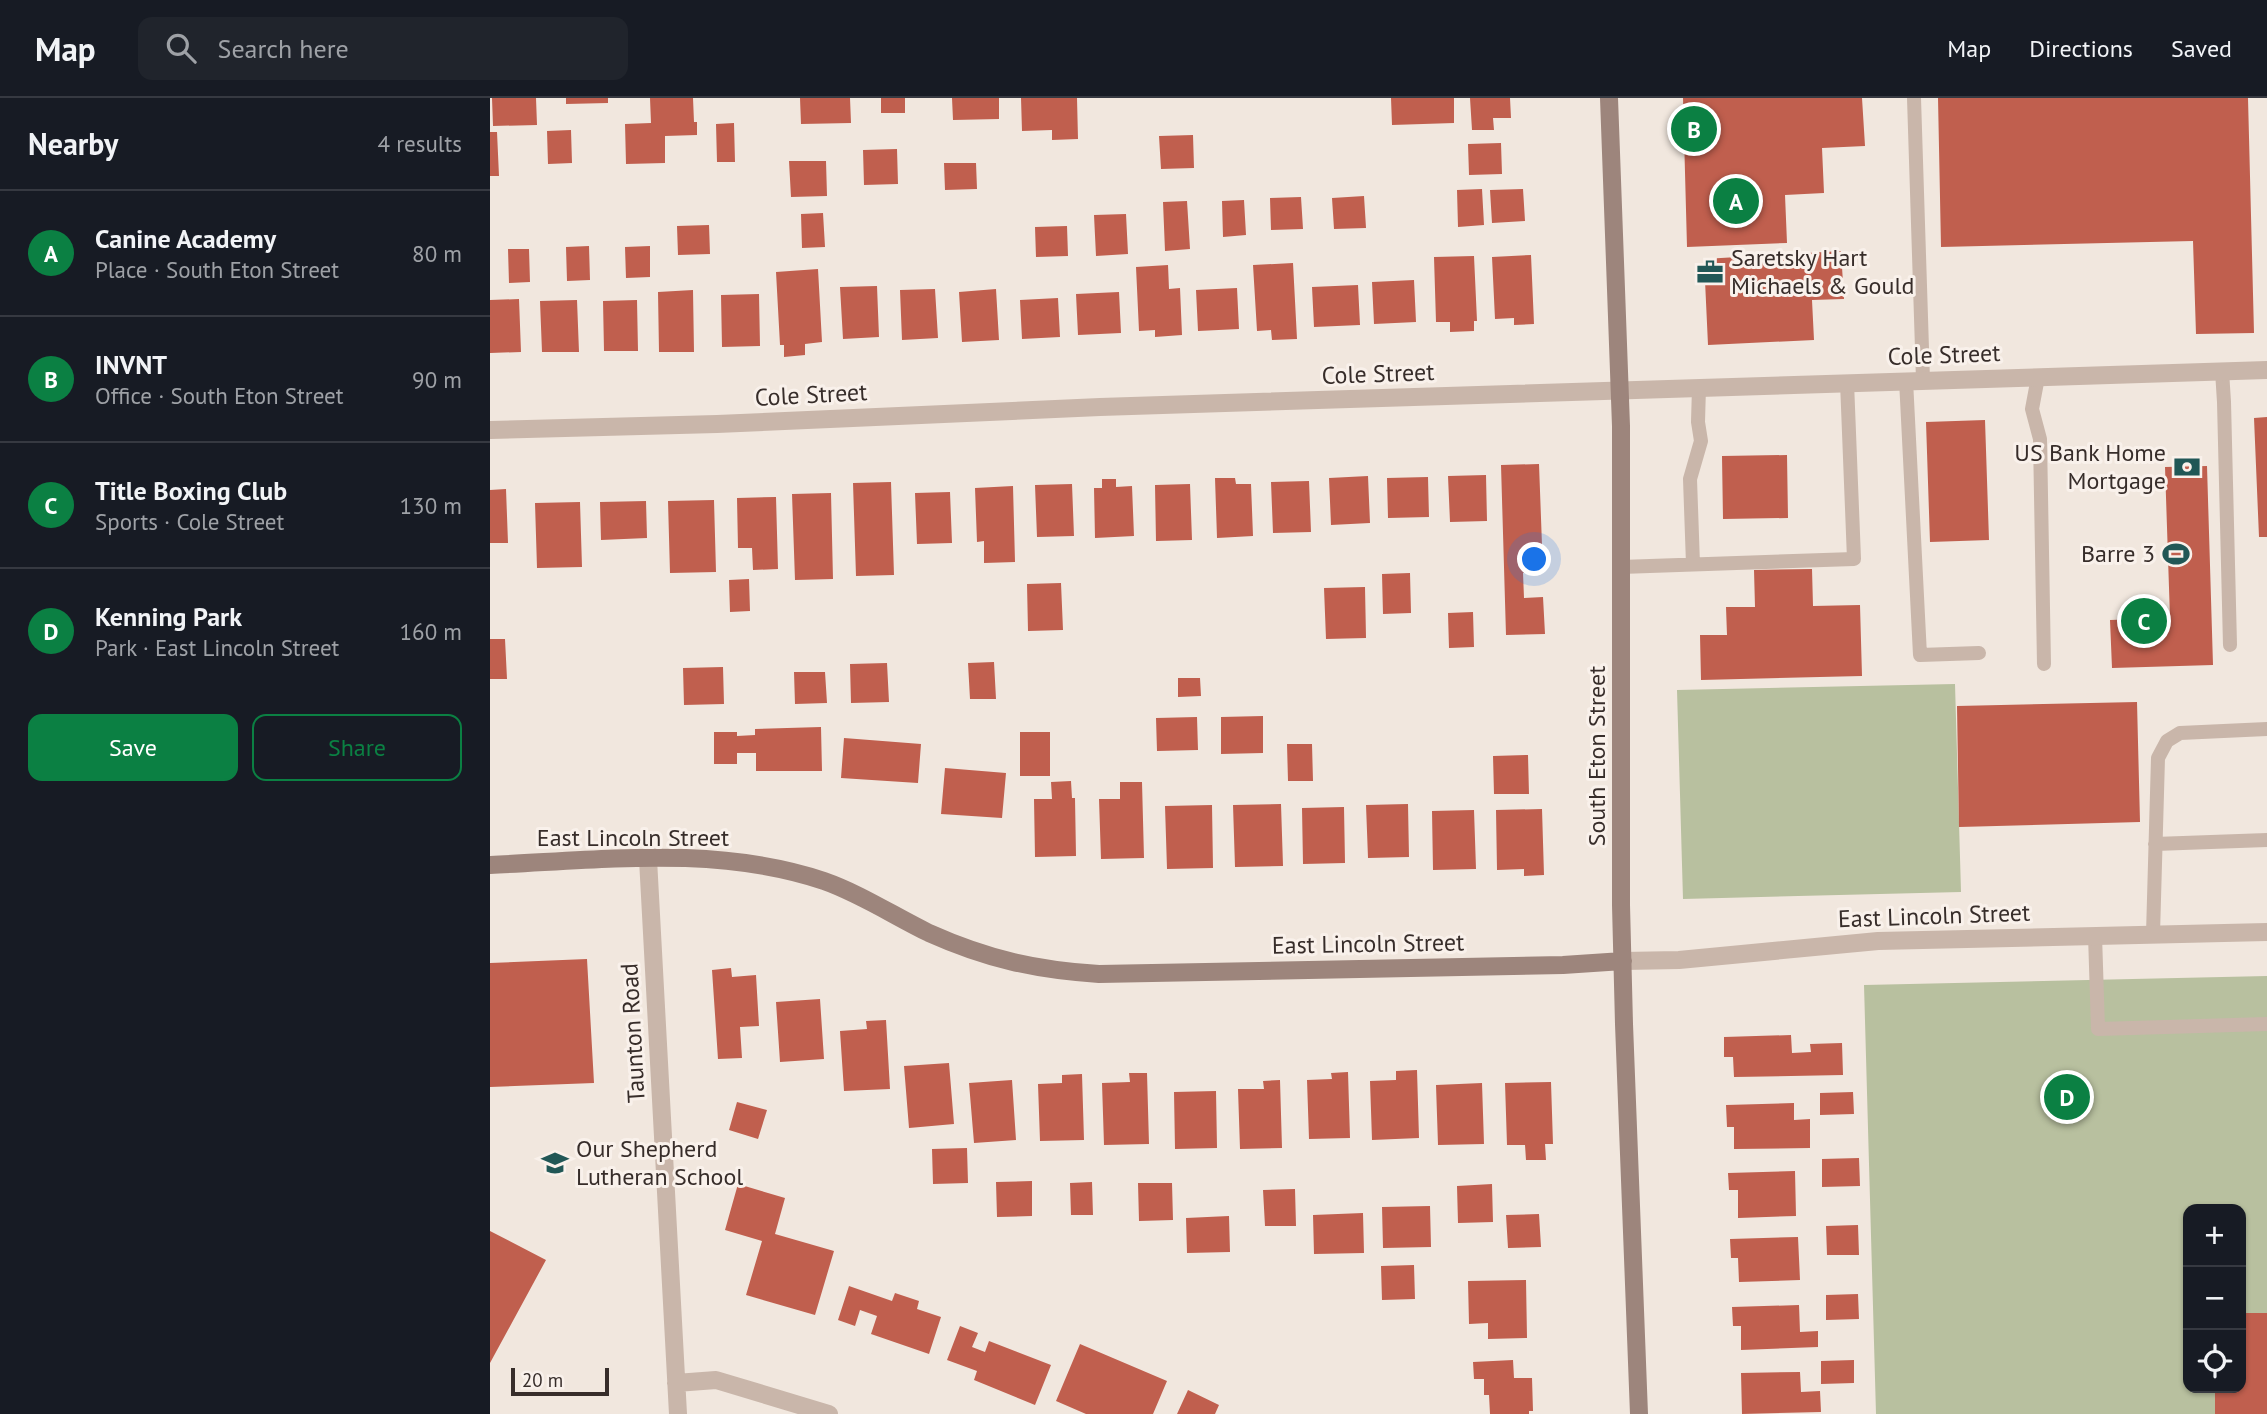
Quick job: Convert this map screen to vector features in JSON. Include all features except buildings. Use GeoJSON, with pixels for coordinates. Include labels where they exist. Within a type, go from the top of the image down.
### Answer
{"type":"FeatureCollection","features":[{"type":"Feature","properties":{"kind":"street","name":"South Eton Street"},"geometry":{"type":"LineString","coordinates":[[1609,98],[1619,392],[1623,961],[1639,1414]]}},
{"type":"Feature","properties":{"kind":"street","name":"Cole Street"},"geometry":{"type":"LineString","coordinates":[[490,430],[717,424],[1100,407],[2267,370]]}},
{"type":"Feature","properties":{"kind":"street","name":"East Lincoln Street"},"geometry":{"type":"LineString","coordinates":[[490,865],[648,859],[737,861],[784,870],[825,882],[928,932],[973,951],[1021,966],[1058,972],[1099,974],[1563,965],[1679,960],[1878,941],[2267,932]]}},
{"type":"Feature","properties":{"kind":"street","name":"Taunton Road"},"geometry":{"type":"LineString","coordinates":[[648,859],[678,1414]]}},
{"type":"Feature","properties":{"kind":"street"},"geometry":{"type":"LineString","coordinates":[[676,1383],[716,1381],[828,1414]]}},
{"type":"Feature","properties":{"kind":"lane"},"geometry":{"type":"LineString","coordinates":[[1914,98],[1914,380],[1920,655],[1979,653]]}},
{"type":"Feature","properties":{"kind":"lane"},"geometry":{"type":"LineString","coordinates":[[2222,371],[2231,645]]}},
{"type":"Feature","properties":{"kind":"lane"},"geometry":{"type":"LineString","coordinates":[[2038,377],[2032,409],[2040,439],[2044,664]]}},
{"type":"Feature","properties":{"kind":"lane"},"geometry":{"type":"LineString","coordinates":[[1621,567],[1854,558],[1847,382]]}},
{"type":"Feature","properties":{"kind":"lane"},"geometry":{"type":"LineString","coordinates":[[1693,564],[1690,479],[1701,441],[1699,387]]}},
{"type":"Feature","properties":{"kind":"lane"},"geometry":{"type":"LineString","coordinates":[[2153,934],[2158,758],[2167,741],[2180,733],[2267,729]]}},
{"type":"Feature","properties":{"kind":"lane"},"geometry":{"type":"LineString","coordinates":[[2155,844],[2267,840]]}},
{"type":"Feature","properties":{"kind":"lane"},"geometry":{"type":"LineString","coordinates":[[2095,935],[2098,1028],[2267,1024]]}},
{"type":"Feature","properties":{"kind":"green space"},"geometry":{"type":"Polygon","coordinates":[[[1955,684],[1961,892],[1683,899],[1677,690],[1955,684]]]}},
{"type":"Feature","properties":{"kind":"green space"},"geometry":{"type":"Polygon","coordinates":[[[2267,976],[2267,1414],[1876,1414],[1864,985],[2267,976]]]}},
{"type":"Feature","properties":{"kind":"place","name":"INVNT"},"geometry":{"type":"Point","coordinates":[1694,129]}},
{"type":"Feature","properties":{"kind":"place","name":"Canine Academy"},"geometry":{"type":"Point","coordinates":[1736,201]}},
{"type":"Feature","properties":{"kind":"place","name":"Saretsky Hart Michaels & Gould"},"geometry":{"type":"Point","coordinates":[1710,272]}},
{"type":"Feature","properties":{"kind":"place","name":"US Bank Home Mortgage"},"geometry":{"type":"Point","coordinates":[2187,467]}},
{"type":"Feature","properties":{"kind":"place","name":"Barre 3"},"geometry":{"type":"Point","coordinates":[2176,554]}},
{"type":"Feature","properties":{"kind":"place","name":"Title Boxing Club"},"geometry":{"type":"Point","coordinates":[2144,621]}},
{"type":"Feature","properties":{"kind":"place","name":"Kenning Park"},"geometry":{"type":"Point","coordinates":[2067,1097]}},
{"type":"Feature","properties":{"kind":"place","name":"Our Shepherd Lutheran School"},"geometry":{"type":"Point","coordinates":[555,1163]}}]}
